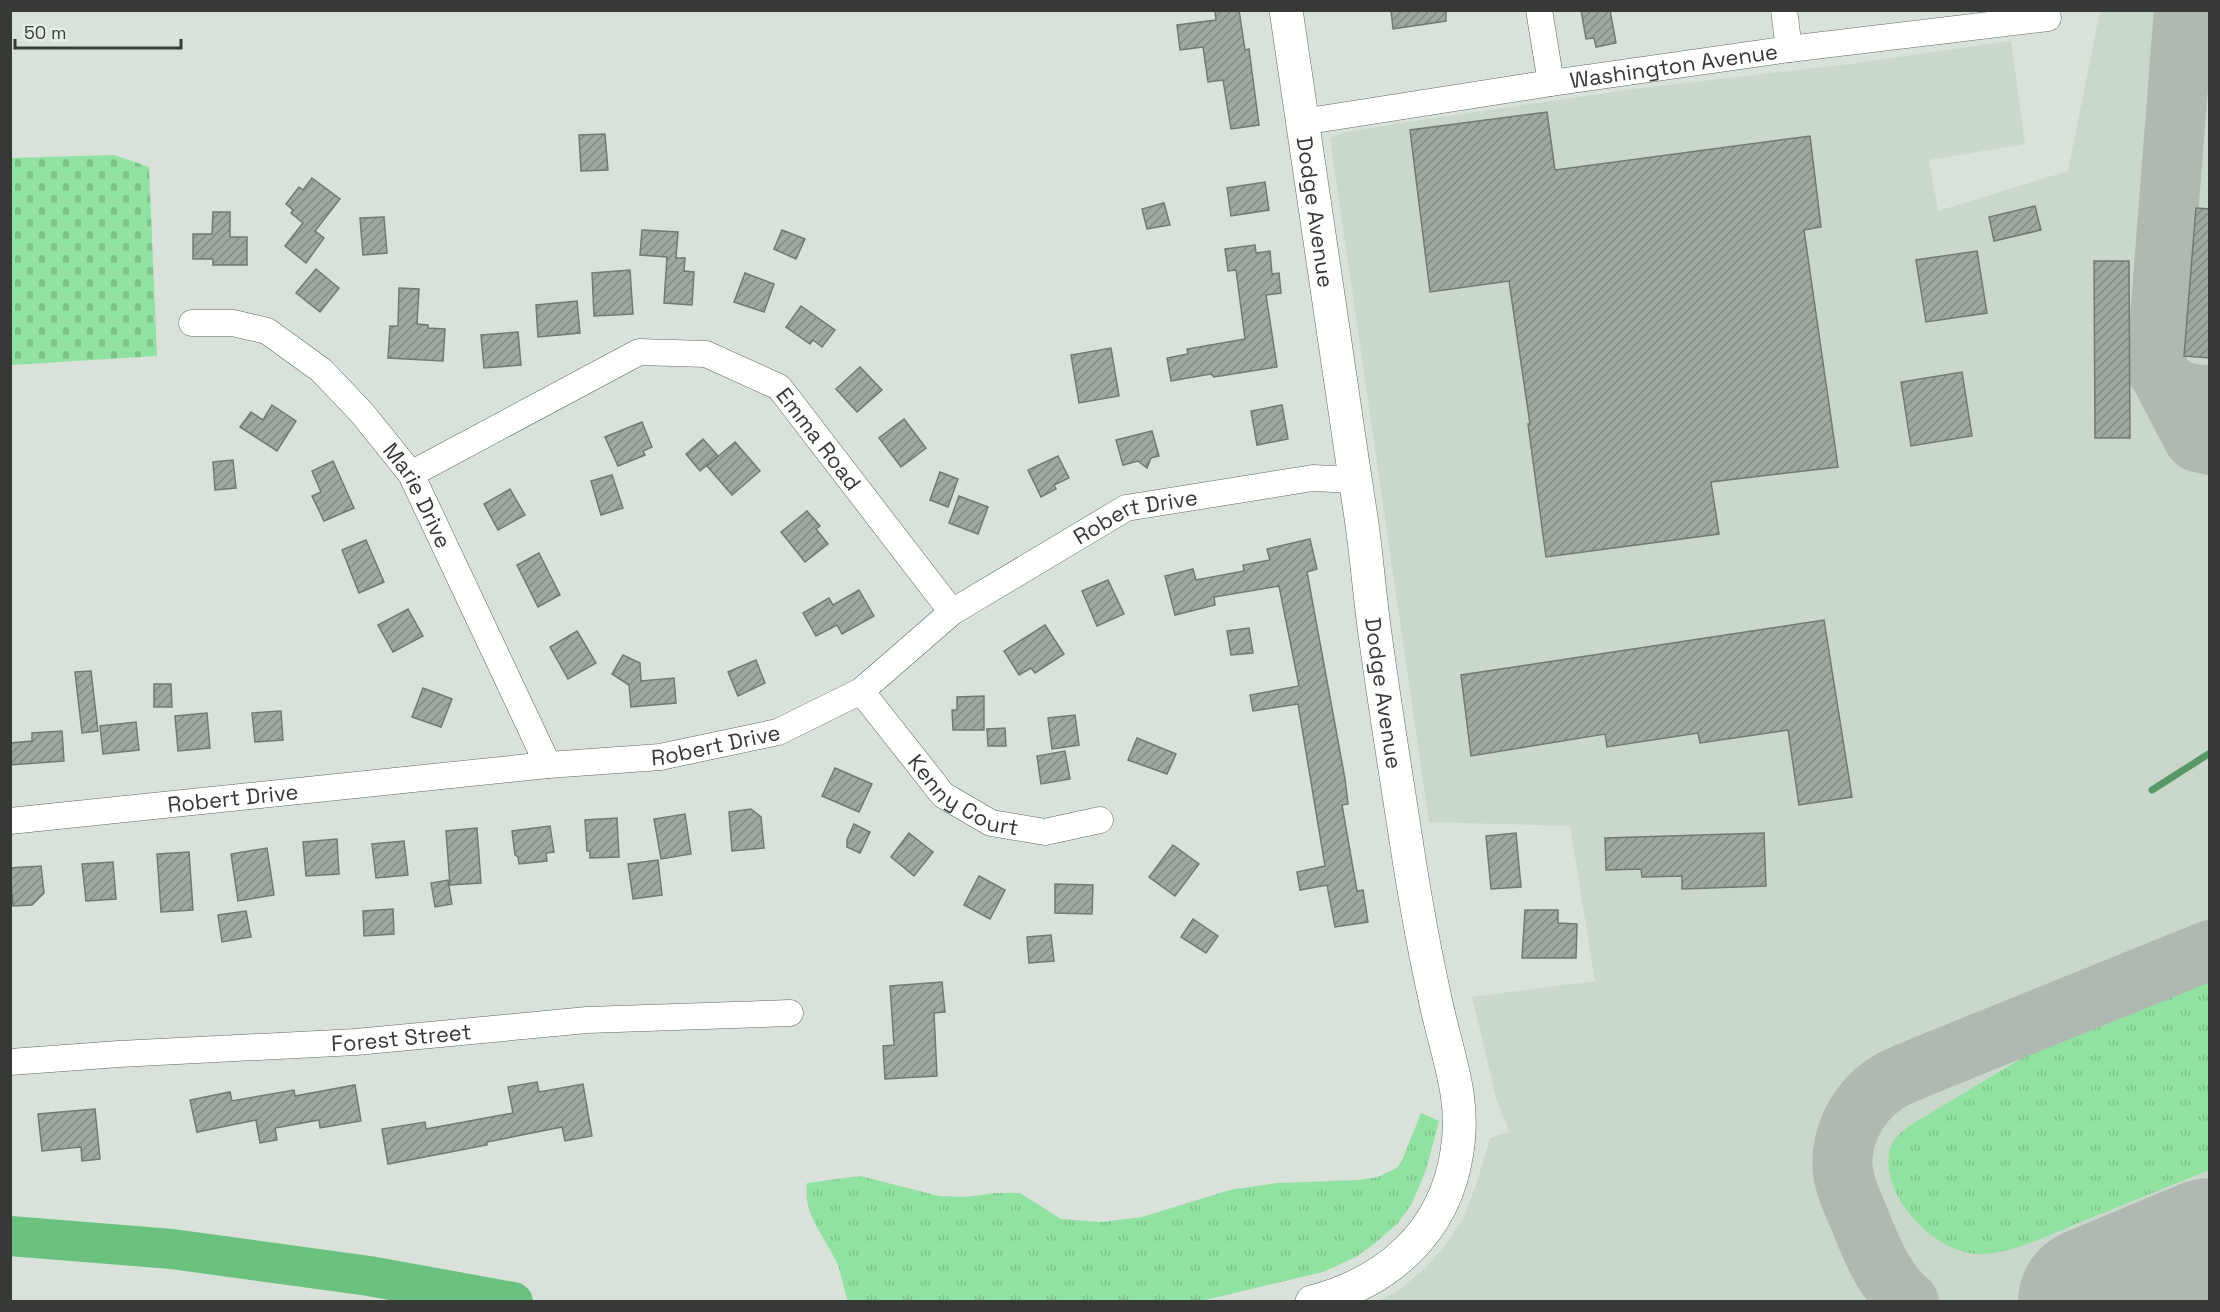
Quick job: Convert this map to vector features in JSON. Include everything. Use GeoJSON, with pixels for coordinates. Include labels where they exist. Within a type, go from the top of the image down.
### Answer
{"type":"FeatureCollection","features":[{"type":"Feature","properties":{"kind":"main road","name":"Dodge Avenue"},"geometry":{"type":"LineString","coordinates":[[1286,10],[1419,924],[1436,1005],[1457,1084],[1460,1106],[1457,1154],[1445,1196],[1420,1238],[1386,1270],[1351,1290],[1312,1302]]}},
{"type":"Feature","properties":{"kind":"street"},"geometry":{"type":"LineString","coordinates":[[1539,10],[1551,83]]}},
{"type":"Feature","properties":{"kind":"street"},"geometry":{"type":"LineString","coordinates":[[1784,10],[1789,49]]}},
{"type":"Feature","properties":{"kind":"street","name":"Washington Avenue"},"geometry":{"type":"LineString","coordinates":[[1302,122],[1789,49],[2048,18]]}},
{"type":"Feature","properties":{"kind":"street","name":"Marie Drive"},"geometry":{"type":"LineString","coordinates":[[192,323],[233,322],[267,331],[321,370],[362,413],[411,474],[548,765]]}},
{"type":"Feature","properties":{"kind":"street","name":"Emma Road"},"geometry":{"type":"LineString","coordinates":[[411,474],[639,352],[706,354],[779,387],[952,612]]}},
{"type":"Feature","properties":{"kind":"street","name":"Robert Drive"},"geometry":{"type":"LineString","coordinates":[[10,821],[548,765],[660,757],[778,732],[861,691],[952,612],[1126,508],[1312,478],[1354,480]]}},
{"type":"Feature","properties":{"kind":"street","name":"Kenny Court"},"geometry":{"type":"LineString","coordinates":[[861,691],[942,795],[991,823],[1045,831],[1100,820]]}},
{"type":"Feature","properties":{"kind":"street","name":"Forest Street"},"geometry":{"type":"LineString","coordinates":[[10,1062],[356,1042],[587,1020],[790,1013]]}},
{"type":"Feature","properties":{"kind":"shaded area"},"geometry":{"type":"Polygon","coordinates":[[[2100,11],[2209,11],[2209,1301],[1378,1301],[1396,1292],[1421,1272],[1443,1248],[1463,1219],[1490,1138],[1509,1132],[1497,1101],[1472,997],[1595,981],[1570,826],[1429,822],[1330,138],[1341,133],[1401,123],[1634,89],[1850,64],[2011,41],[2025,144],[1929,160],[1938,211],[2068,171],[2100,11]]]}},
{"type":"Feature","properties":{"kind":"green space"},"geometry":{"type":"Polygon","coordinates":[[[114,155],[149,167],[157,356],[11,365],[11,158],[114,155]]]}},
{"type":"Feature","properties":{"kind":"green space"},"geometry":{"type":"Polygon","coordinates":[[[2209,981],[2209,1170],[2032,1242],[1995,1253],[1965,1252],[1947,1245],[1929,1234],[1901,1202],[1892,1183],[1888,1164],[1891,1146],[1909,1126],[2024,1057],[2166,995],[2209,981]]]}},
{"type":"Feature","properties":{"kind":"green space"},"geometry":{"type":"Polygon","coordinates":[[[1421,1113],[1439,1121],[1426,1170],[1411,1205],[1397,1224],[1375,1243],[1356,1257],[1323,1272],[1201,1301],[848,1301],[838,1266],[815,1224],[806,1194],[807,1183],[860,1176],[939,1196],[966,1197],[995,1193],[1020,1193],[1061,1219],[1102,1222],[1142,1217],[1230,1190],[1277,1183],[1358,1180],[1378,1177],[1397,1168],[1421,1113]]]}},
{"type":"Feature","properties":{"kind":"building"},"geometry":{"type":"Polygon","coordinates":[[[1215,10],[1239,10],[1245,50],[1249,49],[1259,125],[1231,129],[1223,80],[1208,82],[1203,47],[1180,50],[1177,25],[1216,20],[1215,10]]]}},
{"type":"Feature","properties":{"kind":"building"},"geometry":{"type":"Polygon","coordinates":[[[1391,10],[1446,10],[1446,21],[1393,29],[1391,10]]]}},
{"type":"Feature","properties":{"kind":"building"},"geometry":{"type":"Polygon","coordinates":[[[1581,10],[1610,10],[1616,43],[1596,47],[1594,38],[1586,39],[1581,10]]]}},
{"type":"Feature","properties":{"kind":"building"},"geometry":{"type":"Polygon","coordinates":[[[1547,112],[1555,170],[1810,136],[1821,227],[1804,230],[1838,467],[1711,482],[1719,534],[1546,557],[1528,424],[1530,424],[1509,281],[1430,292],[1410,130],[1547,112]]]}},
{"type":"Feature","properties":{"kind":"building"},"geometry":{"type":"Polygon","coordinates":[[[605,134],[608,170],[581,171],[579,135],[605,134]]]}},
{"type":"Feature","properties":{"kind":"building"},"geometry":{"type":"Polygon","coordinates":[[[312,178],[340,199],[315,231],[324,238],[306,263],[285,246],[303,223],[291,213],[293,210],[286,204],[299,187],[303,190],[312,178]]]}},
{"type":"Feature","properties":{"kind":"building"},"geometry":{"type":"Polygon","coordinates":[[[1265,182],[1269,210],[1231,216],[1227,188],[1265,182]]]}},
{"type":"Feature","properties":{"kind":"building"},"geometry":{"type":"Polygon","coordinates":[[[1164,203],[1170,225],[1147,229],[1142,209],[1164,203]]]}},
{"type":"Feature","properties":{"kind":"building"},"geometry":{"type":"Polygon","coordinates":[[[2035,206],[2041,230],[1994,241],[1989,217],[2035,206]]]}},
{"type":"Feature","properties":{"kind":"building"},"geometry":{"type":"Polygon","coordinates":[[[2196,208],[2210,209],[2210,358],[2184,356],[2196,208]]]}},
{"type":"Feature","properties":{"kind":"building"},"geometry":{"type":"Polygon","coordinates":[[[213,212],[230,212],[230,237],[247,237],[247,265],[213,265],[213,259],[193,259],[193,234],[212,234],[213,212]]]}},
{"type":"Feature","properties":{"kind":"building"},"geometry":{"type":"Polygon","coordinates":[[[384,217],[387,253],[363,255],[360,218],[384,217]]]}},
{"type":"Feature","properties":{"kind":"building"},"geometry":{"type":"Polygon","coordinates":[[[642,230],[678,232],[676,258],[685,258],[684,271],[694,272],[692,305],[664,303],[667,257],[640,255],[642,230]]]}},
{"type":"Feature","properties":{"kind":"building"},"geometry":{"type":"Polygon","coordinates":[[[782,230],[805,239],[796,259],[774,249],[782,230]]]}},
{"type":"Feature","properties":{"kind":"building"},"geometry":{"type":"Polygon","coordinates":[[[1255,245],[1256,253],[1270,251],[1272,274],[1279,273],[1281,293],[1266,295],[1277,367],[1171,381],[1167,358],[1188,354],[1187,349],[1245,339],[1236,270],[1228,271],[1225,249],[1255,245]]]}},
{"type":"Feature","properties":{"kind":"building"},"geometry":{"type":"Polygon","coordinates":[[[1977,251],[1987,313],[1926,322],[1916,260],[1977,251]]]}},
{"type":"Feature","properties":{"kind":"building"},"geometry":{"type":"Polygon","coordinates":[[[2094,261],[2129,261],[2130,438],[2095,438],[2094,261]]]}},
{"type":"Feature","properties":{"kind":"building"},"geometry":{"type":"Polygon","coordinates":[[[316,269],[339,288],[320,312],[296,293],[316,269]]]}},
{"type":"Feature","properties":{"kind":"building"},"geometry":{"type":"Polygon","coordinates":[[[630,270],[633,314],[594,316],[592,273],[630,270]]]}},
{"type":"Feature","properties":{"kind":"building"},"geometry":{"type":"Polygon","coordinates":[[[745,273],[774,284],[764,312],[734,302],[745,273]]]}},
{"type":"Feature","properties":{"kind":"building"},"geometry":{"type":"Polygon","coordinates":[[[399,288],[419,289],[417,324],[428,325],[428,328],[445,329],[443,361],[388,358],[390,326],[398,326],[399,288]]]}},
{"type":"Feature","properties":{"kind":"building"},"geometry":{"type":"Polygon","coordinates":[[[577,301],[580,333],[538,337],[536,305],[577,301]]]}},
{"type":"Feature","properties":{"kind":"building"},"geometry":{"type":"Polygon","coordinates":[[[801,306],[835,330],[822,347],[813,340],[810,344],[786,327],[801,306]]]}},
{"type":"Feature","properties":{"kind":"building"},"geometry":{"type":"Polygon","coordinates":[[[518,332],[521,365],[484,368],[481,335],[518,332]]]}},
{"type":"Feature","properties":{"kind":"building"},"geometry":{"type":"Polygon","coordinates":[[[1111,348],[1119,396],[1079,403],[1071,355],[1111,348]]]}},
{"type":"Feature","properties":{"kind":"building"},"geometry":{"type":"Polygon","coordinates":[[[860,367],[882,390],[857,412],[836,389],[860,367]]]}},
{"type":"Feature","properties":{"kind":"building"},"geometry":{"type":"Polygon","coordinates":[[[1962,372],[1972,436],[1911,446],[1901,382],[1962,372]]]}},
{"type":"Feature","properties":{"kind":"building"},"geometry":{"type":"Polygon","coordinates":[[[272,405],[296,421],[277,451],[240,427],[251,412],[263,420],[272,405]]]}},
{"type":"Feature","properties":{"kind":"building"},"geometry":{"type":"Polygon","coordinates":[[[1282,405],[1288,439],[1257,445],[1251,411],[1282,405]]]}},
{"type":"Feature","properties":{"kind":"building"},"geometry":{"type":"Polygon","coordinates":[[[904,419],[926,448],[901,467],[879,438],[904,419]]]}},
{"type":"Feature","properties":{"kind":"building"},"geometry":{"type":"Polygon","coordinates":[[[642,422],[652,447],[643,451],[645,455],[618,466],[605,437],[642,422]]]}},
{"type":"Feature","properties":{"kind":"building"},"geometry":{"type":"Polygon","coordinates":[[[1152,431],[1159,456],[1151,458],[1147,468],[1138,461],[1123,465],[1116,440],[1152,431]]]}},
{"type":"Feature","properties":{"kind":"building"},"geometry":{"type":"Polygon","coordinates":[[[703,439],[718,456],[700,471],[686,454],[703,439]]]}},
{"type":"Feature","properties":{"kind":"building"},"geometry":{"type":"Polygon","coordinates":[[[735,442],[760,471],[732,495],[707,466],[735,442]]]}},
{"type":"Feature","properties":{"kind":"building"},"geometry":{"type":"Polygon","coordinates":[[[1058,456],[1069,478],[1054,485],[1056,489],[1041,497],[1028,470],[1058,456]]]}},
{"type":"Feature","properties":{"kind":"building"},"geometry":{"type":"Polygon","coordinates":[[[233,460],[236,488],[215,490],[213,462],[233,460]]]}},
{"type":"Feature","properties":{"kind":"building"},"geometry":{"type":"Polygon","coordinates":[[[333,461],[354,508],[324,521],[312,496],[321,492],[312,471],[333,461]]]}},
{"type":"Feature","properties":{"kind":"building"},"geometry":{"type":"Polygon","coordinates":[[[940,472],[958,479],[948,507],[930,500],[940,472]]]}},
{"type":"Feature","properties":{"kind":"building"},"geometry":{"type":"Polygon","coordinates":[[[612,475],[623,508],[601,515],[591,481],[612,475]]]}},
{"type":"Feature","properties":{"kind":"building"},"geometry":{"type":"Polygon","coordinates":[[[510,489],[525,515],[498,530],[484,504],[510,489]]]}},
{"type":"Feature","properties":{"kind":"building"},"geometry":{"type":"Polygon","coordinates":[[[959,496],[988,507],[978,534],[949,523],[959,496]]]}},
{"type":"Feature","properties":{"kind":"building"},"geometry":{"type":"Polygon","coordinates":[[[807,511],[820,526],[816,529],[828,544],[805,562],[781,532],[807,511]]]}},
{"type":"Feature","properties":{"kind":"building"},"geometry":{"type":"Polygon","coordinates":[[[1310,539],[1317,569],[1307,572],[1345,779],[1348,804],[1342,805],[1357,891],[1363,890],[1368,922],[1335,927],[1327,885],[1300,890],[1297,872],[1325,866],[1298,704],[1253,711],[1250,695],[1299,686],[1279,586],[1214,597],[1215,605],[1175,615],[1165,576],[1193,569],[1196,580],[1244,571],[1243,565],[1270,560],[1267,549],[1310,539]]]}},
{"type":"Feature","properties":{"kind":"building"},"geometry":{"type":"Polygon","coordinates":[[[366,540],[384,582],[359,593],[342,550],[366,540]]]}},
{"type":"Feature","properties":{"kind":"building"},"geometry":{"type":"Polygon","coordinates":[[[539,553],[560,595],[538,607],[517,565],[539,553]]]}},
{"type":"Feature","properties":{"kind":"building"},"geometry":{"type":"Polygon","coordinates":[[[1108,580],[1124,614],[1097,626],[1082,591],[1108,580]]]}},
{"type":"Feature","properties":{"kind":"building"},"geometry":{"type":"Polygon","coordinates":[[[859,590],[874,616],[842,634],[837,625],[816,636],[803,613],[829,598],[833,605],[859,590]]]}},
{"type":"Feature","properties":{"kind":"building"},"geometry":{"type":"Polygon","coordinates":[[[408,609],[423,636],[393,652],[378,625],[408,609]]]}},
{"type":"Feature","properties":{"kind":"building"},"geometry":{"type":"Polygon","coordinates":[[[1824,620],[1852,797],[1799,805],[1788,730],[1700,743],[1698,733],[1607,747],[1605,734],[1471,756],[1461,675],[1824,620]]]}},
{"type":"Feature","properties":{"kind":"building"},"geometry":{"type":"Polygon","coordinates":[[[1045,625],[1064,654],[1035,673],[1031,668],[1019,675],[1004,651],[1045,625]]]}},
{"type":"Feature","properties":{"kind":"building"},"geometry":{"type":"Polygon","coordinates":[[[1249,628],[1253,653],[1231,655],[1227,631],[1249,628]]]}},
{"type":"Feature","properties":{"kind":"building"},"geometry":{"type":"Polygon","coordinates":[[[577,631],[596,663],[568,679],[550,647],[577,631]]]}},
{"type":"Feature","properties":{"kind":"building"},"geometry":{"type":"Polygon","coordinates":[[[623,655],[640,663],[641,681],[674,678],[676,703],[631,707],[629,685],[612,674],[623,655]]]}},
{"type":"Feature","properties":{"kind":"building"},"geometry":{"type":"Polygon","coordinates":[[[756,660],[765,683],[738,696],[728,672],[756,660]]]}},
{"type":"Feature","properties":{"kind":"building"},"geometry":{"type":"Polygon","coordinates":[[[91,671],[98,731],[82,733],[75,672],[91,671]]]}},
{"type":"Feature","properties":{"kind":"building"},"geometry":{"type":"Polygon","coordinates":[[[154,684],[171,684],[172,707],[154,707],[154,684]]]}},
{"type":"Feature","properties":{"kind":"building"},"geometry":{"type":"Polygon","coordinates":[[[423,688],[452,699],[441,727],[412,717],[423,688]]]}},
{"type":"Feature","properties":{"kind":"building"},"geometry":{"type":"Polygon","coordinates":[[[984,696],[984,730],[953,730],[952,710],[957,710],[957,697],[984,696]]]}},
{"type":"Feature","properties":{"kind":"building"},"geometry":{"type":"Polygon","coordinates":[[[281,711],[283,740],[255,742],[252,713],[281,711]]]}},
{"type":"Feature","properties":{"kind":"building"},"geometry":{"type":"Polygon","coordinates":[[[207,713],[210,748],[178,751],[175,716],[207,713]]]}},
{"type":"Feature","properties":{"kind":"building"},"geometry":{"type":"Polygon","coordinates":[[[1075,715],[1079,745],[1052,749],[1048,718],[1075,715]]]}},
{"type":"Feature","properties":{"kind":"building"},"geometry":{"type":"Polygon","coordinates":[[[136,722],[139,750],[103,754],[100,726],[136,722]]]}},
{"type":"Feature","properties":{"kind":"building"},"geometry":{"type":"Polygon","coordinates":[[[1005,728],[1006,746],[988,746],[987,729],[1005,728]]]}},
{"type":"Feature","properties":{"kind":"building"},"geometry":{"type":"Polygon","coordinates":[[[62,731],[64,761],[10,765],[10,743],[32,741],[32,733],[62,731]]]}},
{"type":"Feature","properties":{"kind":"building"},"geometry":{"type":"Polygon","coordinates":[[[1137,738],[1176,754],[1167,774],[1128,760],[1137,738]]]}},
{"type":"Feature","properties":{"kind":"building"},"geometry":{"type":"Polygon","coordinates":[[[1065,751],[1070,779],[1041,784],[1037,756],[1065,751]]]}},
{"type":"Feature","properties":{"kind":"building"},"geometry":{"type":"Polygon","coordinates":[[[835,768],[872,784],[859,812],[822,796],[835,768]]]}},
{"type":"Feature","properties":{"kind":"building"},"geometry":{"type":"Polygon","coordinates":[[[751,809],[761,817],[764,848],[732,851],[729,812],[751,809]]]}},
{"type":"Feature","properties":{"kind":"building"},"geometry":{"type":"Polygon","coordinates":[[[685,814],[691,854],[661,859],[654,819],[685,814]]]}},
{"type":"Feature","properties":{"kind":"building"},"geometry":{"type":"Polygon","coordinates":[[[617,818],[619,857],[590,858],[590,851],[587,851],[585,820],[617,818]]]}},
{"type":"Feature","properties":{"kind":"building"},"geometry":{"type":"Polygon","coordinates":[[[854,824],[870,832],[860,853],[847,847],[847,840],[854,824]]]}},
{"type":"Feature","properties":{"kind":"building"},"geometry":{"type":"Polygon","coordinates":[[[550,826],[554,852],[546,853],[547,861],[519,864],[518,857],[515,855],[512,831],[550,826]]]}},
{"type":"Feature","properties":{"kind":"building"},"geometry":{"type":"Polygon","coordinates":[[[477,828],[481,883],[450,885],[446,831],[477,828]]]}},
{"type":"Feature","properties":{"kind":"building"},"geometry":{"type":"Polygon","coordinates":[[[909,833],[933,852],[914,876],[891,857],[909,833]]]}},
{"type":"Feature","properties":{"kind":"building"},"geometry":{"type":"Polygon","coordinates":[[[1516,833],[1521,887],[1491,889],[1486,836],[1516,833]]]}},
{"type":"Feature","properties":{"kind":"building"},"geometry":{"type":"Polygon","coordinates":[[[1764,833],[1766,886],[1682,889],[1682,876],[1642,877],[1641,869],[1606,870],[1605,838],[1764,833]]]}},
{"type":"Feature","properties":{"kind":"building"},"geometry":{"type":"Polygon","coordinates":[[[337,839],[339,874],[306,876],[303,842],[337,839]]]}},
{"type":"Feature","properties":{"kind":"building"},"geometry":{"type":"Polygon","coordinates":[[[404,841],[408,875],[376,878],[372,844],[404,841]]]}},
{"type":"Feature","properties":{"kind":"building"},"geometry":{"type":"Polygon","coordinates":[[[1173,845],[1199,864],[1175,896],[1149,877],[1173,845]]]}},
{"type":"Feature","properties":{"kind":"building"},"geometry":{"type":"Polygon","coordinates":[[[267,848],[274,895],[238,901],[231,854],[267,848]]]}},
{"type":"Feature","properties":{"kind":"building"},"geometry":{"type":"Polygon","coordinates":[[[189,852],[193,910],[161,912],[157,854],[189,852]]]}},
{"type":"Feature","properties":{"kind":"building"},"geometry":{"type":"Polygon","coordinates":[[[658,860],[662,895],[633,899],[628,864],[658,860]]]}},
{"type":"Feature","properties":{"kind":"building"},"geometry":{"type":"Polygon","coordinates":[[[113,862],[116,899],[86,901],[82,864],[113,862]]]}},
{"type":"Feature","properties":{"kind":"building"},"geometry":{"type":"Polygon","coordinates":[[[41,866],[44,893],[32,905],[13,906],[10,868],[41,866]]]}},
{"type":"Feature","properties":{"kind":"building"},"geometry":{"type":"Polygon","coordinates":[[[979,876],[1005,890],[990,919],[964,905],[979,876]]]}},
{"type":"Feature","properties":{"kind":"building"},"geometry":{"type":"Polygon","coordinates":[[[448,880],[452,904],[435,907],[431,883],[448,880]]]}},
{"type":"Feature","properties":{"kind":"building"},"geometry":{"type":"Polygon","coordinates":[[[1055,884],[1093,885],[1092,914],[1055,913],[1055,884]]]}},
{"type":"Feature","properties":{"kind":"building"},"geometry":{"type":"Polygon","coordinates":[[[393,909],[394,934],[364,936],[363,911],[393,909]]]}},
{"type":"Feature","properties":{"kind":"building"},"geometry":{"type":"Polygon","coordinates":[[[1525,910],[1558,910],[1558,923],[1577,924],[1576,958],[1522,958],[1525,910]]]}},
{"type":"Feature","properties":{"kind":"building"},"geometry":{"type":"Polygon","coordinates":[[[246,911],[251,937],[222,942],[218,915],[246,911]]]}},
{"type":"Feature","properties":{"kind":"building"},"geometry":{"type":"Polygon","coordinates":[[[1193,919],[1218,936],[1206,953],[1181,937],[1193,919]]]}},
{"type":"Feature","properties":{"kind":"building"},"geometry":{"type":"Polygon","coordinates":[[[1051,935],[1054,961],[1029,963],[1027,937],[1051,935]]]}},
{"type":"Feature","properties":{"kind":"building"},"geometry":{"type":"Polygon","coordinates":[[[942,982],[945,1012],[934,1013],[937,1076],[885,1079],[883,1046],[894,1045],[890,986],[942,982]]]}},
{"type":"Feature","properties":{"kind":"building"},"geometry":{"type":"Polygon","coordinates":[[[537,1082],[539,1092],[583,1084],[592,1136],[565,1141],[562,1127],[487,1142],[487,1145],[388,1164],[382,1129],[425,1122],[426,1129],[513,1113],[508,1087],[537,1082]]]}},
{"type":"Feature","properties":{"kind":"building"},"geometry":{"type":"Polygon","coordinates":[[[355,1085],[361,1121],[320,1128],[319,1120],[275,1128],[277,1140],[260,1143],[256,1120],[197,1132],[190,1100],[230,1092],[232,1101],[294,1090],[295,1096],[355,1085]]]}},
{"type":"Feature","properties":{"kind":"building"},"geometry":{"type":"Polygon","coordinates":[[[95,1109],[100,1159],[82,1161],[81,1147],[42,1151],[38,1114],[95,1109]]]}},
{"type":"Feature","properties":{"kind":"waterway"},"geometry":{"type":"LineString","coordinates":[[2152,790],[2210,753]]}},
{"type":"Feature","properties":{"kind":"waterway"},"geometry":{"type":"LineString","coordinates":[[10,1236],[172,1249],[369,1276],[513,1302]]}},
{"type":"Feature","properties":{"kind":"taxiway"},"geometry":{"type":"LineString","coordinates":[[2184,10],[2156,369],[2167,382],[2179,390],[2210,395]]}},
{"type":"Feature","properties":{"kind":"taxiway"},"geometry":{"type":"LineString","coordinates":[[2162,378],[2193,438],[2197,442],[2210,445]]}},
{"type":"Feature","properties":{"kind":"taxiway"},"geometry":{"type":"LineString","coordinates":[[1909,1302],[1894,1286],[1876,1258],[1846,1185],[1843,1170],[1845,1141],[1850,1127],[1865,1102],[1888,1082],[1900,1076],[2210,950]]}},
{"type":"Feature","properties":{"kind":"runway"},"geometry":{"type":"LineString","coordinates":[[2093,1302],[2210,1253]]}}]}
